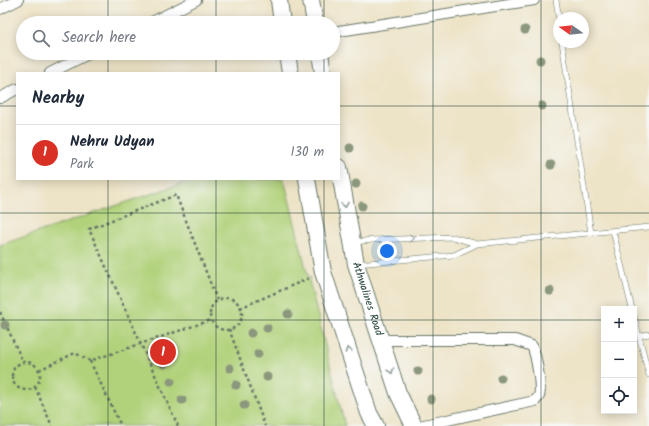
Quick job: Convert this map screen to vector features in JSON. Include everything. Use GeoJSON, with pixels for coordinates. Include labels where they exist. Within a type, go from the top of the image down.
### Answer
{"type":"FeatureCollection","features":[{"type":"Feature","properties":{"kind":"main road"},"geometry":{"type":"LineString","coordinates":[[279,0],[281,16]]}},
{"type":"Feature","properties":{"kind":"main road"},"geometry":{"type":"LineString","coordinates":[[311,0],[314,16]]}},
{"type":"Feature","properties":{"kind":"main road"},"geometry":{"type":"LineString","coordinates":[[288,60],[290,72]]}},
{"type":"Feature","properties":{"kind":"main road"},"geometry":{"type":"LineString","coordinates":[[321,60],[323,72]]}},
{"type":"Feature","properties":{"kind":"main road","name":"Athwalines Road"},"geometry":{"type":"LineString","coordinates":[[340,173],[356,264],[398,393],[414,426]]}},
{"type":"Feature","properties":{"kind":"main road"},"geometry":{"type":"LineString","coordinates":[[308,180],[323,272],[369,413],[376,426]]}},
{"type":"Feature","properties":{"kind":"street"},"geometry":{"type":"LineString","coordinates":[[0,9],[18,0]]}},
{"type":"Feature","properties":{"kind":"street"},"geometry":{"type":"LineString","coordinates":[[164,16],[196,0]]}},
{"type":"Feature","properties":{"kind":"street"},"geometry":{"type":"LineString","coordinates":[[340,31],[534,0]]}},
{"type":"Feature","properties":{"kind":"street"},"geometry":{"type":"LineString","coordinates":[[52,72],[76,60]]}},
{"type":"Feature","properties":{"kind":"street"},"geometry":{"type":"LineString","coordinates":[[0,98],[16,90]]}},
{"type":"Feature","properties":{"kind":"street"},"geometry":{"type":"LineString","coordinates":[[381,340],[516,340],[532,346],[536,353],[540,390],[535,401],[419,426]]}},
{"type":"Feature","properties":{"kind":"lane"},"geometry":{"type":"LineString","coordinates":[[556,0],[558,12]]}},
{"type":"Feature","properties":{"kind":"lane"},"geometry":{"type":"LineString","coordinates":[[563,48],[591,233]]}},
{"type":"Feature","properties":{"kind":"lane"},"geometry":{"type":"LineString","coordinates":[[356,264],[454,255],[477,244],[649,227]]}},
{"type":"Feature","properties":{"kind":"lane"},"geometry":{"type":"LineString","coordinates":[[613,231],[631,306]]}},
{"type":"Feature","properties":{"kind":"lane"},"geometry":{"type":"LineString","coordinates":[[352,242],[454,237],[477,244]]}},
{"type":"Feature","properties":{"kind":"lane"},"geometry":{"type":"LineString","coordinates":[[637,328],[649,374]]}},
{"type":"Feature","properties":{"kind":"lane"},"geometry":{"type":"LineString","coordinates":[[639,336],[649,334]]}},
{"type":"Feature","properties":{"kind":"path"},"geometry":{"type":"LineString","coordinates":[[178,426],[89,228],[176,195],[217,300]]}},
{"type":"Feature","properties":{"kind":"path"},"geometry":{"type":"LineString","coordinates":[[240,308],[323,272]]}},
{"type":"Feature","properties":{"kind":"path"},"geometry":{"type":"LineString","coordinates":[[228,298],[233,300],[240,308],[242,313],[238,324],[229,329],[218,328],[214,325],[211,320],[210,309],[217,300],[228,298]]}},
{"type":"Feature","properties":{"kind":"path"},"geometry":{"type":"LineString","coordinates":[[0,312],[23,362]]}},
{"type":"Feature","properties":{"kind":"path"},"geometry":{"type":"LineString","coordinates":[[90,361],[211,320]]}},
{"type":"Feature","properties":{"kind":"path"},"geometry":{"type":"LineString","coordinates":[[229,329],[266,426]]}},
{"type":"Feature","properties":{"kind":"path"},"geometry":{"type":"LineString","coordinates":[[39,370],[75,354],[90,361],[121,426]]}},
{"type":"Feature","properties":{"kind":"path"},"geometry":{"type":"LineString","coordinates":[[23,362],[32,363],[39,370],[40,379],[34,387],[25,390],[14,382],[13,372],[15,368],[23,362]]}},
{"type":"Feature","properties":{"kind":"path"},"geometry":{"type":"LineString","coordinates":[[34,387],[52,426]]}},
{"type":"Feature","properties":{"kind":"green space"},"geometry":{"type":"Polygon","coordinates":[[[192,180],[284,180],[345,426],[0,426],[0,245],[192,180]]]}},
{"type":"Feature","properties":{"kind":"place","name":"Nehru Udyan"},"geometry":{"type":"Point","coordinates":[163,352]}}]}
